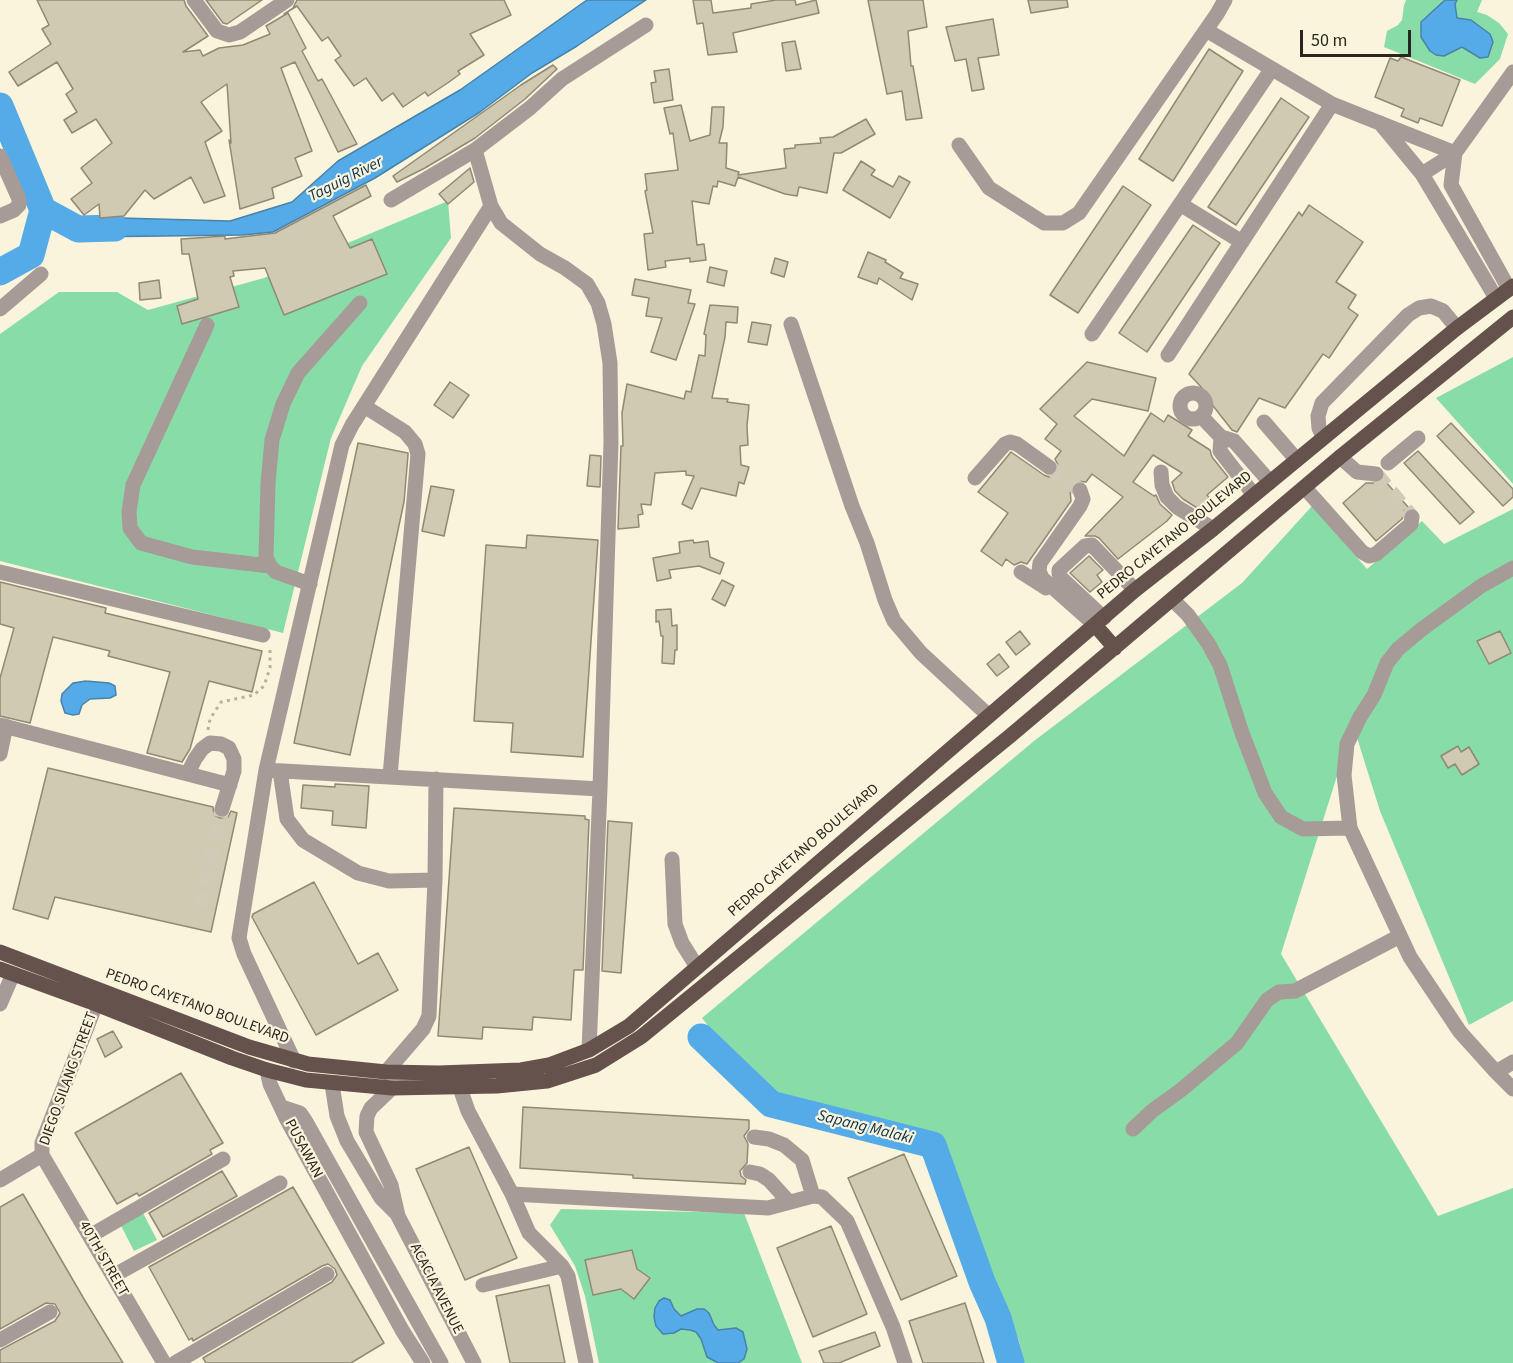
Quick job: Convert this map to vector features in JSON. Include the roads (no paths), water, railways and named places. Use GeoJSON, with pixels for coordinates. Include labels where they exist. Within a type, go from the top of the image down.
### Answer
{"type":"FeatureCollection","features":[{"type":"Feature","properties":{"kind":"main road","name":"PEDRO CAYETANO BOULEVARD"},"geometry":{"type":"LineString","coordinates":[[0,952],[249,1047],[294,1061],[351,1070],[386,1072],[521,1070],[549,1065],[589,1050],[629,1026],[1135,590],[1457,328],[1511,287]]}},
{"type":"Feature","properties":{"kind":"main road"},"geometry":{"type":"LineString","coordinates":[[6,972],[267,1070],[332,1084],[392,1088],[460,1088],[547,1081],[580,1071],[626,1048],[1010,736],[1340,458],[1513,316]]}},
{"type":"Feature","properties":{"kind":"main road"},"geometry":{"type":"LineString","coordinates":[[1457,328],[1472,348]]}},
{"type":"Feature","properties":{"kind":"main road"},"geometry":{"type":"LineString","coordinates":[[1099,621],[1115,648]]}},
{"type":"Feature","properties":{"kind":"street"},"geometry":{"type":"LineString","coordinates":[[194,0],[217,31],[229,35],[240,32],[287,0]]}},
{"type":"Feature","properties":{"kind":"street"},"geometry":{"type":"LineString","coordinates":[[959,145],[989,188],[1044,223],[1063,222],[1078,213],[1225,0]]}},
{"type":"Feature","properties":{"kind":"street"},"geometry":{"type":"LineString","coordinates":[[391,200],[475,150],[530,108],[562,79],[646,25]]}},
{"type":"Feature","properties":{"kind":"street"},"geometry":{"type":"LineString","coordinates":[[1206,30],[1332,104],[1455,153]]}},
{"type":"Feature","properties":{"kind":"street"},"geometry":{"type":"LineString","coordinates":[[1092,334],[1271,70]]}},
{"type":"Feature","properties":{"kind":"street"},"geometry":{"type":"LineString","coordinates":[[1422,174],[1455,153],[1513,72]]}},
{"type":"Feature","properties":{"kind":"street"},"geometry":{"type":"LineString","coordinates":[[1168,355],[1332,104]]}},
{"type":"Feature","properties":{"kind":"street"},"geometry":{"type":"LineString","coordinates":[[1378,121],[1422,174],[1496,298]]}},
{"type":"Feature","properties":{"kind":"street"},"geometry":{"type":"LineString","coordinates":[[475,150],[490,206],[501,223],[518,238],[587,284],[598,303],[610,363],[611,442],[589,1050]]}},
{"type":"Feature","properties":{"kind":"street"},"geometry":{"type":"LineString","coordinates":[[1455,153],[1451,185],[1482,242],[1511,287]]}},
{"type":"Feature","properties":{"kind":"street"},"geometry":{"type":"LineString","coordinates":[[0,156],[20,199],[15,210],[0,216]]}},
{"type":"Feature","properties":{"kind":"street"},"geometry":{"type":"LineString","coordinates":[[1180,204],[1242,242]]}},
{"type":"Feature","properties":{"kind":"street"},"geometry":{"type":"LineString","coordinates":[[294,1061],[244,954],[239,938],[310,584],[342,445],[364,406],[490,206]]}},
{"type":"Feature","properties":{"kind":"street"},"geometry":{"type":"LineString","coordinates":[[1467,249],[1482,242]]}},
{"type":"Feature","properties":{"kind":"street"},"geometry":{"type":"LineString","coordinates":[[0,309],[41,274]]}},
{"type":"Feature","properties":{"kind":"street"},"geometry":{"type":"LineString","coordinates":[[310,584],[276,572],[266,557],[272,440],[283,405],[298,373],[360,303]]}},
{"type":"Feature","properties":{"kind":"street"},"geometry":{"type":"LineString","coordinates":[[1323,437],[1319,428],[1318,416],[1322,403],[1408,315],[1419,308],[1431,306],[1443,310],[1457,328]]}},
{"type":"Feature","properties":{"kind":"street"},"geometry":{"type":"LineString","coordinates":[[791,324],[852,506],[894,621],[921,653],[988,715]]}},
{"type":"Feature","properties":{"kind":"street"},"geometry":{"type":"LineString","coordinates":[[207,325],[133,485],[129,512],[130,528],[141,543],[192,557],[270,566]]}},
{"type":"Feature","properties":{"kind":"street"},"geometry":{"type":"LineString","coordinates":[[364,406],[405,432],[415,444],[418,454],[390,776]]}},
{"type":"Feature","properties":{"kind":"street"},"geometry":{"type":"LineString","coordinates":[[1201,416],[1221,437],[1234,441],[1270,482]]}},
{"type":"Feature","properties":{"kind":"street"},"geometry":{"type":"LineString","coordinates":[[1264,422],[1296,459]]}},
{"type":"Feature","properties":{"kind":"street"},"geometry":{"type":"LineString","coordinates":[[1221,437],[1220,451],[1254,495]]}},
{"type":"Feature","properties":{"kind":"street"},"geometry":{"type":"LineString","coordinates":[[1388,463],[1418,438]]}},
{"type":"Feature","properties":{"kind":"street"},"geometry":{"type":"LineString","coordinates":[[975,478],[1005,444],[1010,442],[1017,444],[1049,467]]}},
{"type":"Feature","properties":{"kind":"street"},"geometry":{"type":"LineString","coordinates":[[1340,458],[1357,472],[1376,474]]}},
{"type":"Feature","properties":{"kind":"street"},"geometry":{"type":"LineString","coordinates":[[1161,472],[1162,485],[1167,497],[1177,507],[1212,529]]}},
{"type":"Feature","properties":{"kind":"street"},"geometry":{"type":"LineString","coordinates":[[1305,488],[1362,552],[1369,556],[1376,554],[1411,524],[1412,517]]}},
{"type":"Feature","properties":{"kind":"street"},"geometry":{"type":"LineString","coordinates":[[1072,604],[1042,578],[1039,571],[1040,563],[1080,506],[1083,499],[1080,490]]}},
{"type":"Feature","properties":{"kind":"street"},"geometry":{"type":"LineString","coordinates":[[1099,621],[1059,573],[1059,570],[1085,546],[1092,545],[1135,590]]}},
{"type":"Feature","properties":{"kind":"street"},"geometry":{"type":"LineString","coordinates":[[1513,568],[1481,586],[1398,649],[1387,663],[1374,695],[1347,744],[1344,775],[1350,828],[1410,957],[1460,1032],[1513,1089]]}},
{"type":"Feature","properties":{"kind":"street"},"geometry":{"type":"LineString","coordinates":[[0,572],[263,635]]}},
{"type":"Feature","properties":{"kind":"street"},"geometry":{"type":"LineString","coordinates":[[1021,572],[1099,621]]}},
{"type":"Feature","properties":{"kind":"street"},"geometry":{"type":"LineString","coordinates":[[1173,600],[1188,615],[1220,665],[1265,793],[1281,817],[1303,830],[1350,828]]}},
{"type":"Feature","properties":{"kind":"street"},"geometry":{"type":"LineString","coordinates":[[0,754],[3,726],[230,785]]}},
{"type":"Feature","properties":{"kind":"street"},"geometry":{"type":"LineString","coordinates":[[188,773],[202,749],[210,743],[229,748],[234,759],[234,771],[222,809]]}},
{"type":"Feature","properties":{"kind":"street"},"geometry":{"type":"LineString","coordinates":[[273,771],[600,789]]}},
{"type":"Feature","properties":{"kind":"street"},"geometry":{"type":"LineString","coordinates":[[273,771],[287,819],[303,840],[358,873],[389,881],[435,880]]}},
{"type":"Feature","properties":{"kind":"street"},"geometry":{"type":"LineString","coordinates":[[386,1072],[423,1029],[429,1016],[435,880],[436,779]]}},
{"type":"Feature","properties":{"kind":"street"},"geometry":{"type":"LineString","coordinates":[[672,859],[675,924],[682,943],[697,967]]}},
{"type":"Feature","properties":{"kind":"street"},"geometry":{"type":"LineString","coordinates":[[1132,1129],[1237,1043],[1267,1000],[1279,992],[1295,991],[1400,936]]}},
{"type":"Feature","properties":{"kind":"street"},"geometry":{"type":"LineString","coordinates":[[0,1004],[6,972]]}},
{"type":"Feature","properties":{"kind":"street","name":"DIEGO SILANG STREET"},"geometry":{"type":"LineString","coordinates":[[42,1155],[42,1143],[96,1004]]}},
{"type":"Feature","properties":{"kind":"street"},"geometry":{"type":"LineString","coordinates":[[1496,1072],[1513,1062]]}},
{"type":"Feature","properties":{"kind":"street"},"geometry":{"type":"LineString","coordinates":[[267,1070],[270,1084],[282,1107]]}},
{"type":"Feature","properties":{"kind":"street","name":"ACACIA AVENUE"},"geometry":{"type":"LineString","coordinates":[[332,1084],[337,1116],[347,1142],[381,1198],[398,1216]]}},
{"type":"Feature","properties":{"kind":"street","name":"ACACIA AVENUE"},"geometry":{"type":"LineString","coordinates":[[392,1088],[371,1108],[365,1124],[368,1139],[391,1185],[398,1216],[474,1363]]}},
{"type":"Feature","properties":{"kind":"street"},"geometry":{"type":"LineString","coordinates":[[460,1088],[468,1111],[512,1194],[529,1233],[562,1266],[568,1276],[586,1363]]}},
{"type":"Feature","properties":{"kind":"street","name":"PUSAWAN"},"geometry":{"type":"LineString","coordinates":[[282,1107],[396,1319],[423,1363]]}},
{"type":"Feature","properties":{"kind":"street","name":"PUSAWAN"},"geometry":{"type":"LineString","coordinates":[[282,1107],[300,1113],[306,1122],[441,1363]]}},
{"type":"Feature","properties":{"kind":"street"},"geometry":{"type":"LineString","coordinates":[[754,1137],[769,1139],[784,1145],[802,1160],[813,1196]]}},
{"type":"Feature","properties":{"kind":"street"},"geometry":{"type":"LineString","coordinates":[[0,1180],[42,1155]]}},
{"type":"Feature","properties":{"kind":"street","name":"40TH STREET"},"geometry":{"type":"LineString","coordinates":[[42,1155],[164,1363]]}},
{"type":"Feature","properties":{"kind":"street"},"geometry":{"type":"LineString","coordinates":[[90,1236],[223,1159]]}},
{"type":"Feature","properties":{"kind":"street"},"geometry":{"type":"LineString","coordinates":[[750,1173],[760,1174],[769,1180],[789,1202]]}},
{"type":"Feature","properties":{"kind":"street"},"geometry":{"type":"LineString","coordinates":[[113,1276],[280,1183]]}},
{"type":"Feature","properties":{"kind":"street"},"geometry":{"type":"LineString","coordinates":[[512,1194],[768,1208],[813,1196],[822,1197],[847,1221],[893,1327],[905,1363]]}},
{"type":"Feature","properties":{"kind":"street"},"geometry":{"type":"LineString","coordinates":[[483,1285],[562,1266]]}},
{"type":"Feature","properties":{"kind":"street"},"geometry":{"type":"LineString","coordinates":[[175,1363],[327,1275]]}},
{"type":"Feature","properties":{"kind":"street"},"geometry":{"type":"LineString","coordinates":[[0,1340],[50,1312]]}},
{"type":"Feature","properties":{"kind":"water"},"geometry":{"type":"Polygon","coordinates":[[[587,0],[646,0],[532,73],[480,112],[375,178],[273,232],[243,235],[81,237],[78,229],[83,217],[230,221],[292,202],[338,161],[460,90],[587,0]]]}},
{"type":"Feature","properties":{"kind":"water"},"geometry":{"type":"Polygon","coordinates":[[[1445,0],[1457,0],[1455,4],[1457,18],[1471,20],[1490,34],[1493,42],[1488,57],[1480,58],[1462,47],[1444,56],[1430,51],[1421,37],[1421,22],[1445,0]]]}},
{"type":"Feature","properties":{"kind":"water"},"geometry":{"type":"Polygon","coordinates":[[[86,681],[109,683],[115,686],[116,695],[110,698],[90,699],[82,705],[79,714],[65,713],[61,701],[62,694],[73,683],[86,681]]]}},
{"type":"Feature","properties":{"kind":"water"},"geometry":{"type":"Polygon","coordinates":[[[664,1298],[670,1300],[674,1309],[681,1316],[697,1309],[704,1309],[709,1313],[718,1330],[736,1328],[743,1332],[747,1349],[744,1359],[738,1363],[718,1363],[707,1357],[701,1339],[696,1332],[690,1330],[681,1329],[674,1333],[663,1334],[656,1326],[654,1317],[655,1308],[664,1298]]]}},
{"type":"Feature","properties":{"kind":"waterway"},"geometry":{"type":"LineString","coordinates":[[0,106],[43,210]]}},
{"type":"Feature","properties":{"kind":"waterway","name":"Taguig River"},"geometry":{"type":"LineString","coordinates":[[43,210],[78,229],[115,228]]}},
{"type":"Feature","properties":{"kind":"waterway"},"geometry":{"type":"LineString","coordinates":[[0,272],[31,255],[43,210]]}},
{"type":"Feature","properties":{"kind":"waterway","name":"Sapang Malaki"},"geometry":{"type":"LineString","coordinates":[[701,1037],[771,1104],[933,1145],[982,1282],[998,1318],[1011,1363]]}},
{"type":"Feature","properties":{"kind":"tunnel"},"geometry":{"type":"LineString","coordinates":[[1049,467],[1080,490]]}},
{"type":"Feature","properties":{"kind":"tunnel"},"geometry":{"type":"LineString","coordinates":[[1376,474],[1412,517]]}},
{"type":"Feature","properties":{"kind":"tunnel"},"geometry":{"type":"LineString","coordinates":[[200,907],[222,809]]}}]}
